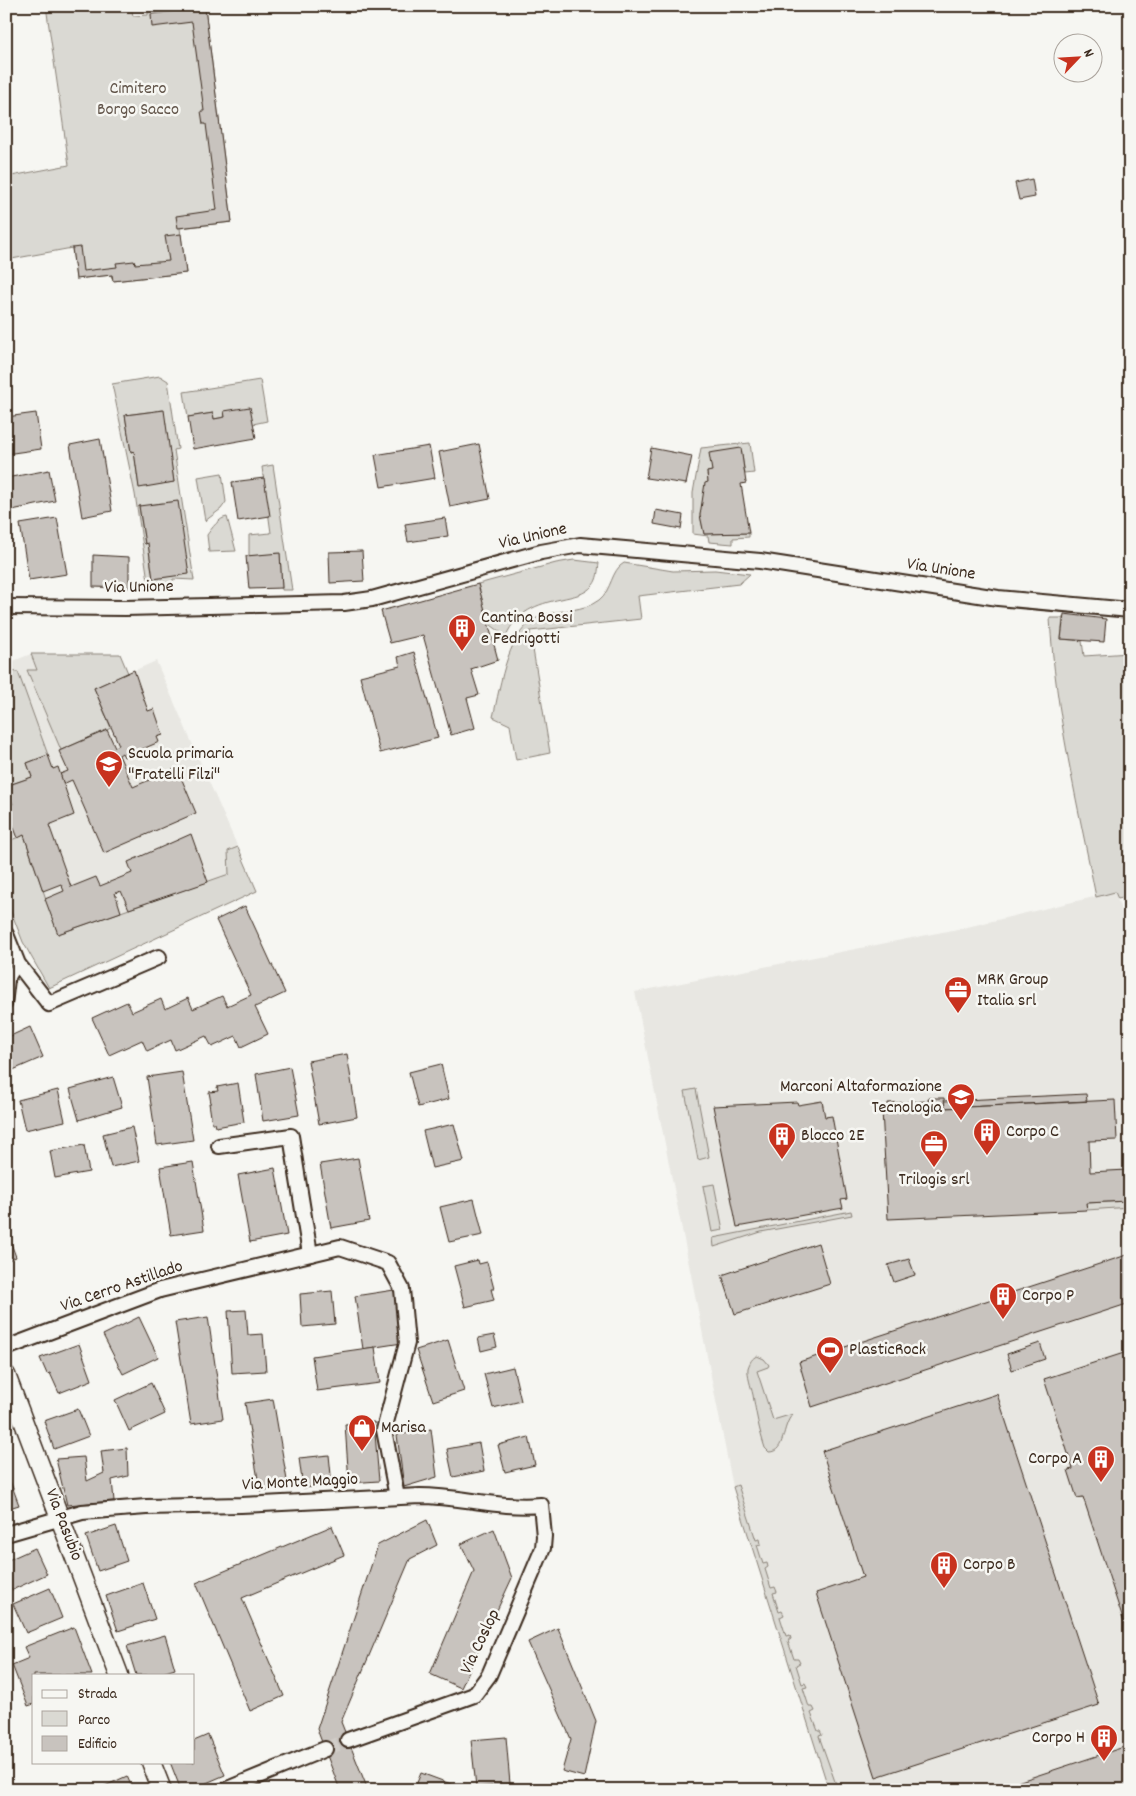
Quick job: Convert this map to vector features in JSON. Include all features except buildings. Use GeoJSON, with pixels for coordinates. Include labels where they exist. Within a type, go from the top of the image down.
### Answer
{"type":"FeatureCollection","features":[{"type":"Feature","properties":{"kind":"street","name":"Via Unione"},"geometry":{"type":"LineString","coordinates":[[6,607],[124,608],[344,603],[372,600],[542,552],[580,545],[760,561],[998,598],[1130,610]]}},
{"type":"Feature","properties":{"kind":"street"},"geometry":{"type":"LineString","coordinates":[[6,934],[18,964],[49,1004],[159,957]]}},
{"type":"Feature","properties":{"kind":"street"},"geometry":{"type":"LineString","coordinates":[[6,1005],[9,979],[18,964]]}},
{"type":"Feature","properties":{"kind":"street"},"geometry":{"type":"LineString","coordinates":[[219,1146],[290,1136],[310,1254]]}},
{"type":"Feature","properties":{"kind":"street","name":"Via Cerro Astillado"},"geometry":{"type":"LineString","coordinates":[[6,1348],[160,1290],[340,1247],[388,1263],[402,1289],[407,1343],[384,1430],[397,1498]]}},
{"type":"Feature","properties":{"kind":"street","name":"Via Pasubio"},"geometry":{"type":"LineString","coordinates":[[6,1375],[119,1674]]}},
{"type":"Feature","properties":{"kind":"street","name":"Via Monte Maggio"},"geometry":{"type":"LineString","coordinates":[[6,1534],[82,1512],[146,1507],[240,1505],[440,1496],[514,1506],[541,1505]]}},
{"type":"Feature","properties":{"kind":"street","name":"Via Coslop"},"geometry":{"type":"LineString","coordinates":[[348,1740],[463,1700],[480,1688],[489,1676],[543,1548],[544,1536],[541,1505]]}},
{"type":"Feature","properties":{"kind":"street"},"geometry":{"type":"LineString","coordinates":[[225,1790],[325,1749]]}},
{"type":"Feature","properties":{"kind":"street"},"geometry":{"type":"LineString","coordinates":[[152,1764],[162,1790]]}},
{"type":"Feature","properties":{"kind":"shaded area","name":"Scuola primaria \"Fratelli Filzi\""},"geometry":{"type":"Polygon","coordinates":[[[31,654],[120,654],[129,673],[156,661],[257,891],[105,960],[49,988],[23,942],[6,899],[6,664],[31,654]]]}},
{"type":"Feature","properties":{"kind":"shaded area"},"geometry":{"type":"Polygon","coordinates":[[[1115,892],[1130,937],[1130,1790],[829,1790],[733,1487],[635,992],[963,928],[1115,892]]]}},
{"type":"Feature","properties":{"kind":"green space","name":"Cimitero Borgo Sacco"},"geometry":{"type":"Polygon","coordinates":[[[46,6],[131,6],[133,16],[148,15],[148,8],[205,8],[232,222],[180,228],[186,273],[113,281],[111,275],[76,279],[72,248],[6,260],[6,177],[69,165],[46,6]]]}},
{"type":"Feature","properties":{"kind":"green space"},"geometry":{"type":"Polygon","coordinates":[[[160,376],[168,381],[178,449],[174,450],[194,580],[173,579],[173,587],[149,587],[135,494],[112,384],[160,376]],[[163,410],[125,415],[131,452],[134,451],[139,487],[174,482],[163,410]],[[139,506],[145,544],[148,543],[153,579],[189,573],[139,506]]]}},
{"type":"Feature","properties":{"kind":"green space"},"geometry":{"type":"Polygon","coordinates":[[[260,380],[267,421],[253,424],[224,411],[225,417],[214,419],[213,413],[188,417],[184,392],[260,380]]]}},
{"type":"Feature","properties":{"kind":"green space"},"geometry":{"type":"Polygon","coordinates":[[[750,443],[754,473],[745,474],[741,449],[712,471],[707,472],[708,482],[700,515],[704,534],[749,533],[749,537],[733,538],[733,544],[709,542],[708,536],[693,534],[693,493],[701,448],[750,443]]]}},
{"type":"Feature","properties":{"kind":"green space"},"geometry":{"type":"Polygon","coordinates":[[[273,465],[292,590],[282,590],[280,554],[249,556],[249,535],[271,533],[262,467],[273,465]]]}},
{"type":"Feature","properties":{"kind":"green space"},"geometry":{"type":"Polygon","coordinates":[[[222,473],[226,502],[221,509],[205,521],[198,477],[222,473]]]}},
{"type":"Feature","properties":{"kind":"green space"},"geometry":{"type":"Polygon","coordinates":[[[227,517],[236,551],[209,552],[207,535],[218,521],[227,517]]]}},
{"type":"Feature","properties":{"kind":"green space"},"geometry":{"type":"Polygon","coordinates":[[[574,560],[599,563],[596,580],[586,591],[528,610],[515,621],[506,636],[488,623],[478,584],[574,560]]]}},
{"type":"Feature","properties":{"kind":"green space"},"geometry":{"type":"Polygon","coordinates":[[[624,563],[673,571],[715,570],[750,574],[739,584],[638,596],[641,619],[530,631],[550,753],[516,760],[510,725],[493,717],[503,674],[514,644],[522,631],[532,621],[551,613],[586,607],[599,600],[607,591],[616,570],[624,563]]]}},
{"type":"Feature","properties":{"kind":"green space"},"geometry":{"type":"Polygon","coordinates":[[[1050,618],[1063,618],[1061,639],[1082,641],[1084,656],[1130,653],[1130,896],[1118,899],[1115,892],[1096,897],[1062,723],[1050,618]]]}},
{"type":"Feature","properties":{"kind":"green space"},"geometry":{"type":"Polygon","coordinates":[[[31,654],[120,654],[128,673],[94,688],[111,728],[61,750],[27,670],[37,670],[31,654]]]}},
{"type":"Feature","properties":{"kind":"green space"},"geometry":{"type":"Polygon","coordinates":[[[6,666],[8,671],[18,672],[48,755],[27,763],[32,777],[6,786],[6,666]]]}},
{"type":"Feature","properties":{"kind":"green space"},"geometry":{"type":"Polygon","coordinates":[[[6,786],[13,804],[6,807],[6,786]]]}},
{"type":"Feature","properties":{"kind":"green space"},"geometry":{"type":"Polygon","coordinates":[[[24,835],[58,934],[229,874],[228,851],[238,847],[257,891],[49,988],[23,942],[6,899],[6,842],[24,835]]]}},
{"type":"Feature","properties":{"kind":"green space"},"geometry":{"type":"Polygon","coordinates":[[[696,1089],[709,1157],[698,1160],[685,1091],[696,1089]]]}},
{"type":"Feature","properties":{"kind":"green space"},"geometry":{"type":"Polygon","coordinates":[[[1128,1166],[1130,1174],[1130,1207],[1087,1210],[1086,1203],[1128,1201],[1128,1166]]]}},
{"type":"Feature","properties":{"kind":"green space"},"geometry":{"type":"Polygon","coordinates":[[[714,1184],[723,1230],[712,1232],[703,1186],[714,1184]]]}},
{"type":"Feature","properties":{"kind":"green space"},"geometry":{"type":"Polygon","coordinates":[[[851,1211],[852,1215],[761,1232],[714,1247],[713,1238],[851,1211]]]}},
{"type":"Feature","properties":{"kind":"green space"},"geometry":{"type":"Polygon","coordinates":[[[757,1356],[764,1359],[769,1365],[757,1371],[773,1420],[793,1414],[789,1419],[778,1448],[769,1452],[765,1448],[761,1435],[748,1374],[750,1362],[757,1356]]]}},
{"type":"Feature","properties":{"kind":"green space"},"geometry":{"type":"Polygon","coordinates":[[[738,1485],[756,1540],[760,1539],[761,1544],[757,1545],[763,1564],[767,1563],[768,1567],[765,1569],[771,1588],[775,1587],[777,1592],[773,1593],[779,1612],[782,1611],[784,1615],[780,1617],[786,1636],[790,1635],[791,1639],[788,1641],[794,1659],[798,1659],[800,1663],[796,1665],[802,1684],[805,1683],[807,1687],[803,1688],[809,1707],[813,1707],[815,1711],[811,1713],[818,1731],[822,1735],[819,1736],[838,1790],[829,1790],[733,1487],[738,1485]]]}},
{"type":"Feature","properties":{"kind":"tunnel"},"geometry":{"type":"LineString","coordinates":[[325,1749],[348,1740]]}},
{"type":"Feature","properties":{"kind":"place","name":"Cantina Bossi e Fedrigotti"},"geometry":{"type":"Point","coordinates":[462,652]}},
{"type":"Feature","properties":{"kind":"place","name":"Scuola primaria \"Fratelli Filzi\""},"geometry":{"type":"Point","coordinates":[109,788]}},
{"type":"Feature","properties":{"kind":"place","name":"MRK Group Italia srl"},"geometry":{"type":"Point","coordinates":[958,1014]}},
{"type":"Feature","properties":{"kind":"place","name":"Marconi Altaformazione Tecnologia"},"geometry":{"type":"Point","coordinates":[961,1121]}},
{"type":"Feature","properties":{"kind":"place","name":"Corpo C"},"geometry":{"type":"Point","coordinates":[987,1156]}},
{"type":"Feature","properties":{"kind":"place","name":"Blocco 2E"},"geometry":{"type":"Point","coordinates":[782,1160]}},
{"type":"Feature","properties":{"kind":"place","name":"Trilogis srl"},"geometry":{"type":"Point","coordinates":[934,1168]}},
{"type":"Feature","properties":{"kind":"place","name":"Corpo P"},"geometry":{"type":"Point","coordinates":[1003,1320]}},
{"type":"Feature","properties":{"kind":"place","name":"PlasticRock"},"geometry":{"type":"Point","coordinates":[830,1374]}},
{"type":"Feature","properties":{"kind":"place","name":"Marisa"},"geometry":{"type":"Point","coordinates":[362,1452]}},
{"type":"Feature","properties":{"kind":"place","name":"Corpo A"},"geometry":{"type":"Point","coordinates":[1101,1483]}},
{"type":"Feature","properties":{"kind":"place","name":"Corpo B"},"geometry":{"type":"Point","coordinates":[944,1589]}},
{"type":"Feature","properties":{"kind":"place","name":"Corpo H"},"geometry":{"type":"Point","coordinates":[1104,1762]}}]}
